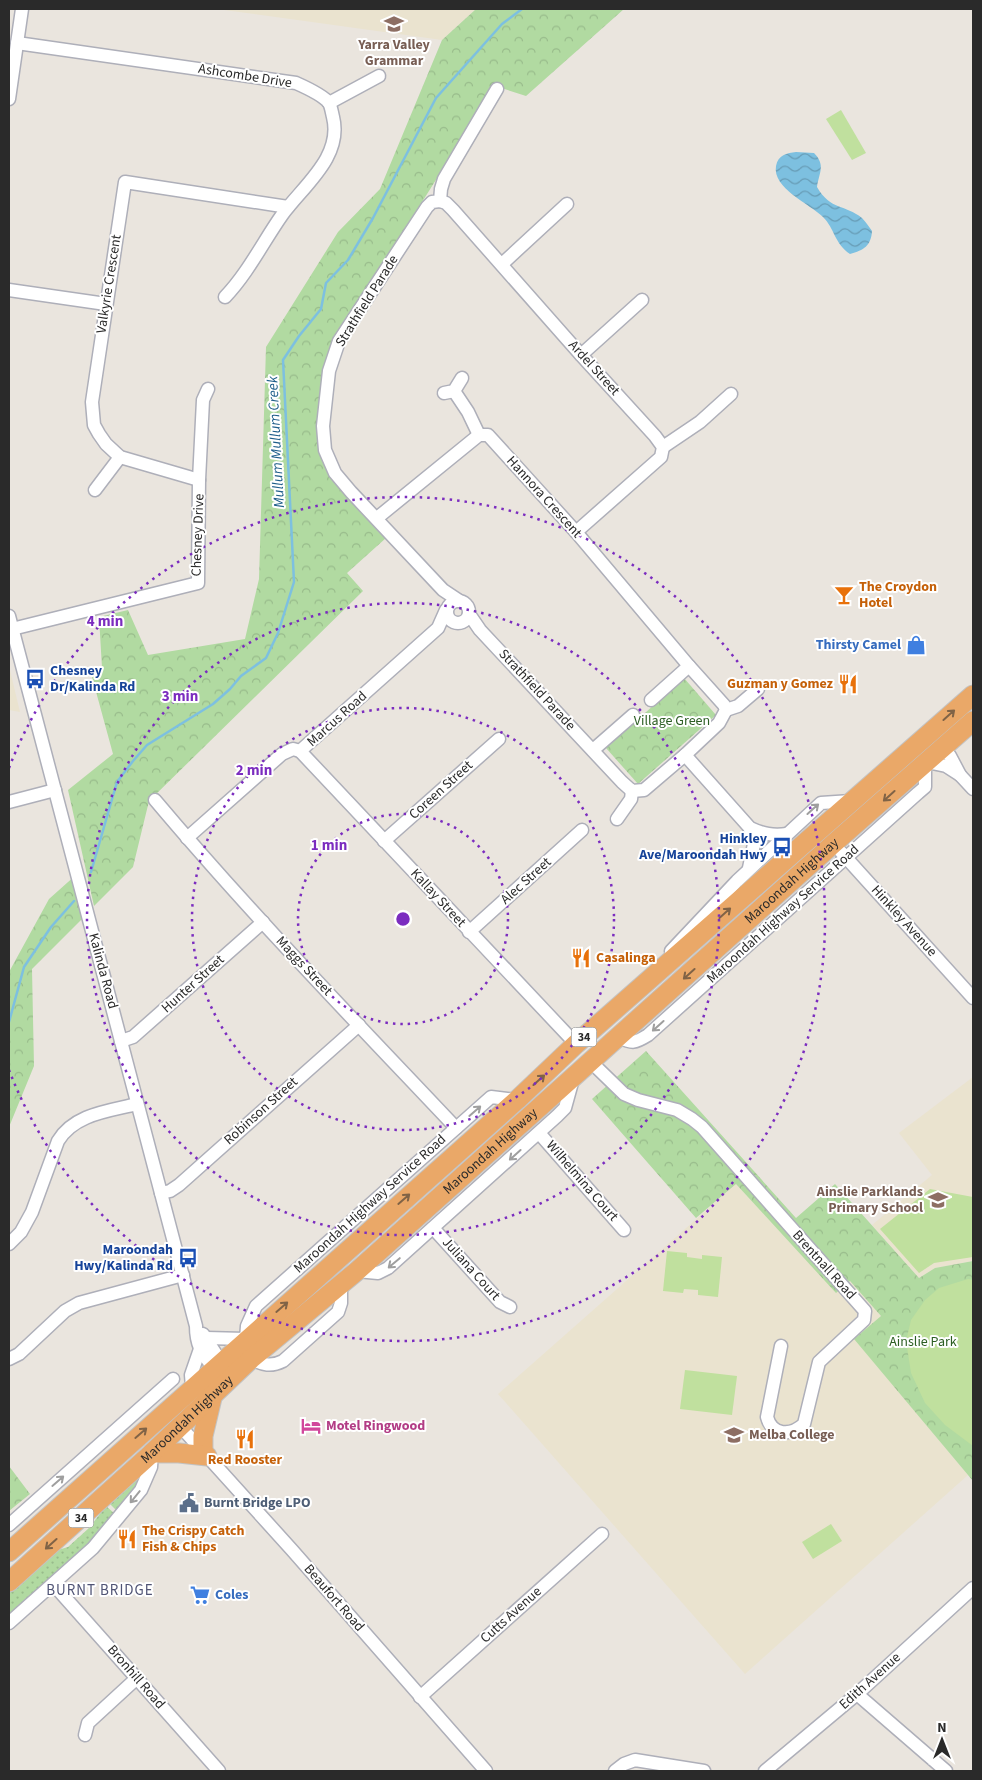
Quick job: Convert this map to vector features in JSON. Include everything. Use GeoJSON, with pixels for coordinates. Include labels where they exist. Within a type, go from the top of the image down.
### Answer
{"type":"FeatureCollection","features":[{"type":"Feature","properties":{"kind":"highway","name":"Maroondah Highway"},"geometry":{"type":"LineString","coordinates":[[9,1552],[111,1447],[166,1411],[517,1100],[576,1044],[973,695]]}},
{"type":"Feature","properties":{"kind":"highway","name":"Maroondah Highway"},"geometry":{"type":"LineString","coordinates":[[9,1582],[152,1453],[251,1359],[357,1271],[590,1061],[840,851],[926,763],[969,728]]}},
{"type":"Feature","properties":{"kind":"highway"},"geometry":{"type":"LineString","coordinates":[[925,737],[943,748]]}},
{"type":"Feature","properties":{"kind":"highway"},"geometry":{"type":"LineString","coordinates":[[576,1044],[590,1061]]}},
{"type":"Feature","properties":{"kind":"highway"},"geometry":{"type":"LineString","coordinates":[[152,1453],[205,1454],[203,1436],[223,1387]]}},
{"type":"Feature","properties":{"kind":"highway"},"geometry":{"type":"LineString","coordinates":[[166,1411],[180,1426]]}},
{"type":"Feature","properties":{"kind":"street"},"geometry":{"type":"LineString","coordinates":[[9,99],[22,9]]}},
{"type":"Feature","properties":{"kind":"street","name":"Ashcombe Drive"},"geometry":{"type":"LineString","coordinates":[[17,43],[296,83],[329,103]]}},
{"type":"Feature","properties":{"kind":"street"},"geometry":{"type":"LineString","coordinates":[[225,297],[238,283],[288,207],[323,164],[332,149],[335,134],[334,120],[329,103],[379,76]]}},
{"type":"Feature","properties":{"kind":"street"},"geometry":{"type":"LineString","coordinates":[[440,201],[444,180],[476,122],[497,89]]}},
{"type":"Feature","properties":{"kind":"street","name":"Valkyrie Crescent"},"geometry":{"type":"LineString","coordinates":[[200,480],[120,457],[106,444],[94,425],[92,402],[125,182],[288,207]]}},
{"type":"Feature","properties":{"kind":"street","name":"Ardel Street"},"geometry":{"type":"LineString","coordinates":[[440,201],[446,203],[454,210],[663,447]]}},
{"type":"Feature","properties":{"kind":"street","name":"Strathfield Parade"},"geometry":{"type":"LineString","coordinates":[[440,201],[432,202],[427,207],[339,341],[329,371],[322,426],[325,450],[335,473],[443,590],[458,600]]}},
{"type":"Feature","properties":{"kind":"street"},"geometry":{"type":"LineString","coordinates":[[502,264],[567,204]]}},
{"type":"Feature","properties":{"kind":"street"},"geometry":{"type":"LineString","coordinates":[[9,290],[106,304]]}},
{"type":"Feature","properties":{"kind":"street"},"geometry":{"type":"LineString","coordinates":[[581,355],[642,300]]}},
{"type":"Feature","properties":{"kind":"street"},"geometry":{"type":"LineString","coordinates":[[376,518],[479,435],[468,412],[449,392],[462,378]]}},
{"type":"Feature","properties":{"kind":"street","name":"Chesney Drive"},"geometry":{"type":"LineString","coordinates":[[12,629],[198,583],[203,400],[208,389]]}},
{"type":"Feature","properties":{"kind":"street"},"geometry":{"type":"LineString","coordinates":[[576,532],[661,457],[663,447],[700,422],[731,394]]}},
{"type":"Feature","properties":{"kind":"street","name":"Hannora Crescent"},"geometry":{"type":"LineString","coordinates":[[479,435],[488,435],[576,532],[724,705],[726,710]]}},
{"type":"Feature","properties":{"kind":"street"},"geometry":{"type":"LineString","coordinates":[[95,490],[120,457]]}},
{"type":"Feature","properties":{"kind":"street"},"geometry":{"type":"LineString","coordinates":[[443,590],[448,617],[458,623],[465,620],[469,614],[468,606],[458,600],[451,602],[447,609]]}},
{"type":"Feature","properties":{"kind":"street","name":"Marcus Road"},"geometry":{"type":"LineString","coordinates":[[186,838],[282,754],[293,749],[300,751],[438,628],[447,609]]}},
{"type":"Feature","properties":{"kind":"street","name":"Strathfield Parade"},"geometry":{"type":"LineString","coordinates":[[469,614],[480,630],[622,782],[632,790]]}},
{"type":"Feature","properties":{"kind":"street","name":"Kalinda Road"},"geometry":{"type":"LineString","coordinates":[[9,616],[196,1326],[196,1339],[203,1344],[217,1365],[223,1387]]}},
{"type":"Feature","properties":{"kind":"street","name":"Strathfield Parade"},"geometry":{"type":"LineString","coordinates":[[458,623],[480,630]]}},
{"type":"Feature","properties":{"kind":"street","name":"Marcus Road"},"geometry":{"type":"LineString","coordinates":[[438,628],[458,623]]}},
{"type":"Feature","properties":{"kind":"street"},"geometry":{"type":"LineString","coordinates":[[651,700],[689,666]]}},
{"type":"Feature","properties":{"kind":"street"},"geometry":{"type":"LineString","coordinates":[[617,820],[631,799],[632,790],[644,790],[719,723],[726,710],[738,706],[758,689]]}},
{"type":"Feature","properties":{"kind":"street"},"geometry":{"type":"LineString","coordinates":[[594,750],[633,715]]}},
{"type":"Feature","properties":{"kind":"street","name":"Coreen Street"},"geometry":{"type":"LineString","coordinates":[[384,841],[499,739]]}},
{"type":"Feature","properties":{"kind":"street"},"geometry":{"type":"LineString","coordinates":[[943,748],[950,756],[960,775]]}},
{"type":"Feature","properties":{"kind":"street","name":"Kallay Street"},"geometry":{"type":"LineString","coordinates":[[300,751],[576,1044]]}},
{"type":"Feature","properties":{"kind":"street"},"geometry":{"type":"LineString","coordinates":[[685,755],[750,828],[764,834],[787,834]]}},
{"type":"Feature","properties":{"kind":"street"},"geometry":{"type":"LineString","coordinates":[[926,763],[946,766],[960,775],[973,789]]}},
{"type":"Feature","properties":{"kind":"street"},"geometry":{"type":"LineString","coordinates":[[9,802],[55,790]]}},
{"type":"Feature","properties":{"kind":"street","name":"Maggs Street"},"geometry":{"type":"LineString","coordinates":[[155,800],[186,838],[263,922],[456,1128]]}},
{"type":"Feature","properties":{"kind":"street"},"geometry":{"type":"LineString","coordinates":[[646,983],[670,951],[749,868],[821,802],[851,801]]}},
{"type":"Feature","properties":{"kind":"street"},"geometry":{"type":"LineString","coordinates":[[749,868],[754,844],[750,828]]}},
{"type":"Feature","properties":{"kind":"street","name":"Alec Street"},"geometry":{"type":"LineString","coordinates":[[469,932],[582,830]]}},
{"type":"Feature","properties":{"kind":"street","name":"Hinkley Avenue"},"geometry":{"type":"LineString","coordinates":[[840,851],[973,998]]}},
{"type":"Feature","properties":{"kind":"street","name":"Hunter Street"},"geometry":{"type":"LineString","coordinates":[[121,1041],[133,1037],[263,922]]}},
{"type":"Feature","properties":{"kind":"street","name":"Robinson Street"},"geometry":{"type":"LineString","coordinates":[[161,1193],[170,1191],[179,1185],[359,1025]]}},
{"type":"Feature","properties":{"kind":"street","name":"Brentnall Road"},"geometry":{"type":"LineString","coordinates":[[590,1061],[624,1094],[638,1100],[677,1110],[702,1127],[865,1311],[864,1320],[819,1362],[804,1424],[797,1430],[785,1433],[774,1430],[768,1424],[766,1417],[781,1346]]}},
{"type":"Feature","properties":{"kind":"street"},"geometry":{"type":"LineString","coordinates":[[357,1271],[378,1274],[388,1268],[539,1133],[565,1108],[573,1076]]}},
{"type":"Feature","properties":{"kind":"street","name":"Maroondah Highway Service Road"},"geometry":{"type":"LineString","coordinates":[[246,1339],[247,1326],[256,1306],[491,1097],[517,1100]]}},
{"type":"Feature","properties":{"kind":"street"},"geometry":{"type":"LineString","coordinates":[[9,1244],[22,1232],[32,1212],[58,1141],[63,1133],[71,1125],[92,1116],[137,1104]]}},
{"type":"Feature","properties":{"kind":"street","name":"Wilhelmina Court"},"geometry":{"type":"LineString","coordinates":[[539,1133],[624,1230]]}},
{"type":"Feature","properties":{"kind":"street","name":"Juliana Court"},"geometry":{"type":"LineString","coordinates":[[433,1228],[500,1302],[510,1307]]}},
{"type":"Feature","properties":{"kind":"street"},"geometry":{"type":"LineString","coordinates":[[9,1363],[65,1311],[79,1303],[182,1275]]}},
{"type":"Feature","properties":{"kind":"street"},"geometry":{"type":"LineString","coordinates":[[192,1387],[191,1375],[203,1344],[246,1339]]}},
{"type":"Feature","properties":{"kind":"street"},"geometry":{"type":"LineString","coordinates":[[9,1525],[111,1447],[173,1379]]}},
{"type":"Feature","properties":{"kind":"street","name":"Beaufort Road"},"geometry":{"type":"LineString","coordinates":[[180,1426],[420,1696],[481,1770]]}},
{"type":"Feature","properties":{"kind":"street"},"geometry":{"type":"LineString","coordinates":[[9,1623],[93,1548],[141,1490],[151,1467],[152,1453]]}},
{"type":"Feature","properties":{"kind":"street","name":"Cutts Avenue"},"geometry":{"type":"LineString","coordinates":[[420,1696],[602,1534]]}},
{"type":"Feature","properties":{"kind":"street","name":"Bronhill Road"},"geometry":{"type":"LineString","coordinates":[[52,1584],[137,1678],[217,1771]]}},
{"type":"Feature","properties":{"kind":"street","name":"Edith Avenue"},"geometry":{"type":"LineString","coordinates":[[765,1771],[858,1694],[973,1588]]}},
{"type":"Feature","properties":{"kind":"street"},"geometry":{"type":"LineString","coordinates":[[85,1734],[88,1723],[137,1678]]}},
{"type":"Feature","properties":{"kind":"street"},"geometry":{"type":"LineString","coordinates":[[858,1694],[946,1771]]}},
{"type":"Feature","properties":{"kind":"street"},"geometry":{"type":"LineString","coordinates":[[615,1771],[624,1764],[635,1760],[704,1771]]}},
{"type":"Feature","properties":{"kind":"shaded area","name":"Yarra Valley Grammar"},"geometry":{"type":"Polygon","coordinates":[[[217,9],[476,9],[442,40],[217,9]]]}},
{"type":"Feature","properties":{"kind":"shaded area"},"geometry":{"type":"Polygon","coordinates":[[[9,666],[20,712],[9,710],[9,666]]]}},
{"type":"Feature","properties":{"kind":"shaded area","name":"Ainslie Parklands Primary School"},"geometry":{"type":"Polygon","coordinates":[[[973,1077],[973,1261],[935,1268],[919,1278],[872,1225],[932,1175],[899,1133],[973,1077]]]}},
{"type":"Feature","properties":{"kind":"shaded area","name":"Melba College"},"geometry":{"type":"Polygon","coordinates":[[[736,1184],[836,1292],[850,1281],[881,1316],[855,1339],[968,1475],[745,1674],[498,1394],[736,1184]]]}},
{"type":"Feature","properties":{"kind":"green space"},"geometry":{"type":"Polygon","coordinates":[[[476,9],[624,9],[526,96],[495,86],[339,334],[320,448],[326,469],[352,502],[386,538],[347,573],[363,591],[149,801],[133,867],[94,906],[68,790],[113,754],[92,677],[102,668],[99,617],[128,610],[148,655],[245,639],[259,579],[266,347],[338,232],[380,189],[442,40],[476,9]]]}},
{"type":"Feature","properties":{"kind":"green space"},"geometry":{"type":"Polygon","coordinates":[[[841,110],[866,153],[852,160],[826,119],[841,110]]]}},
{"type":"Feature","properties":{"kind":"green space","name":"Village Green"},"geometry":{"type":"Polygon","coordinates":[[[684,678],[716,715],[638,784],[606,748],[684,678]]]}},
{"type":"Feature","properties":{"kind":"green space"},"geometry":{"type":"Polygon","coordinates":[[[77,874],[88,913],[32,969],[34,1066],[9,1127],[9,972],[49,899],[77,874]]]}},
{"type":"Feature","properties":{"kind":"green space","name":"Ainslie Park"},"geometry":{"type":"Polygon","coordinates":[[[646,1051],[796,1218],[835,1184],[919,1278],[935,1268],[973,1261],[973,1481],[854,1339],[881,1316],[850,1281],[836,1293],[736,1184],[696,1218],[592,1099],[646,1051]]]}},
{"type":"Feature","properties":{"kind":"green space"},"geometry":{"type":"Polygon","coordinates":[[[930,1189],[973,1197],[973,1257],[934,1263],[919,1273],[880,1229],[930,1189]]]}},
{"type":"Feature","properties":{"kind":"green space"},"geometry":{"type":"Polygon","coordinates":[[[667,1251],[687,1253],[687,1257],[702,1259],[702,1255],[722,1257],[718,1297],[698,1295],[698,1290],[684,1289],[683,1293],[663,1291],[667,1251]]]}},
{"type":"Feature","properties":{"kind":"green space"},"geometry":{"type":"Polygon","coordinates":[[[968,1279],[973,1280],[973,1446],[945,1425],[925,1403],[911,1373],[906,1341],[911,1320],[925,1300],[939,1288],[968,1279]]]}},
{"type":"Feature","properties":{"kind":"green space"},"geometry":{"type":"Polygon","coordinates":[[[685,1370],[737,1376],[732,1415],[680,1409],[685,1370]]]}},
{"type":"Feature","properties":{"kind":"green space"},"geometry":{"type":"Polygon","coordinates":[[[9,1466],[30,1494],[9,1511],[9,1466]]]}},
{"type":"Feature","properties":{"kind":"green space"},"geometry":{"type":"Polygon","coordinates":[[[142,1473],[145,1475],[117,1511],[108,1502],[142,1473]]]}},
{"type":"Feature","properties":{"kind":"green space"},"geometry":{"type":"Polygon","coordinates":[[[106,1506],[115,1514],[90,1545],[9,1617],[9,1593],[51,1552],[68,1547],[89,1528],[106,1506]]]}},
{"type":"Feature","properties":{"kind":"green space"},"geometry":{"type":"Polygon","coordinates":[[[831,1524],[842,1541],[813,1559],[802,1542],[831,1524]]]}},
{"type":"Feature","properties":{"kind":"water"},"geometry":{"type":"Polygon","coordinates":[[[796,152],[814,153],[818,157],[821,165],[817,187],[822,195],[833,204],[862,218],[872,231],[866,247],[850,254],[838,241],[823,217],[793,195],[780,181],[776,174],[777,162],[783,155],[796,152]]]}},
{"type":"Feature","properties":{"kind":"waterway","name":"Mullum Mullum Creek"},"geometry":{"type":"LineString","coordinates":[[91,872],[117,782],[133,761],[147,745],[213,704],[241,676],[266,658],[278,633],[294,582],[283,360],[299,336],[321,309],[326,283],[348,260],[373,218],[436,98],[502,24],[522,9]]}},
{"type":"Feature","properties":{"kind":"waterway","name":"Mullum Mullum Creek"},"geometry":{"type":"LineString","coordinates":[[9,1022],[24,967],[51,927],[74,901]]}},
{"type":"Feature","properties":{"kind":"place","name":"Yarra Valley Grammar"},"geometry":{"type":"Point","coordinates":[394,24]}},
{"type":"Feature","properties":{"kind":"place","name":"The Croydon Hotel"},"geometry":{"type":"Point","coordinates":[844,595]}},
{"type":"Feature","properties":{"kind":"place","name":"Thirsty Camel"},"geometry":{"type":"Point","coordinates":[916,645]}},
{"type":"Feature","properties":{"kind":"place","name":"Chesney Dr/Kalinda Rd"},"geometry":{"type":"Point","coordinates":[35,679]}},
{"type":"Feature","properties":{"kind":"place","name":"Guzman y Gomez"},"geometry":{"type":"Point","coordinates":[848,684]}},
{"type":"Feature","properties":{"kind":"place","name":"Hinkley Ave/Maroondah Hwy"},"geometry":{"type":"Point","coordinates":[782,847]}},
{"type":"Feature","properties":{"kind":"place","name":"Casalinga"},"geometry":{"type":"Point","coordinates":[581,958]}},
{"type":"Feature","properties":{"kind":"place","name":"Ainslie Parklands Primary School"},"geometry":{"type":"Point","coordinates":[938,1200]}},
{"type":"Feature","properties":{"kind":"place","name":"Maroondah Hwy/Kalinda Rd"},"geometry":{"type":"Point","coordinates":[188,1258]}},
{"type":"Feature","properties":{"kind":"place","name":"Motel Ringwood"},"geometry":{"type":"Point","coordinates":[311,1426]}},
{"type":"Feature","properties":{"kind":"place","name":"Melba College"},"geometry":{"type":"Point","coordinates":[734,1435]}},
{"type":"Feature","properties":{"kind":"place","name":"Red Rooster"},"geometry":{"type":"Point","coordinates":[245,1439]}},
{"type":"Feature","properties":{"kind":"place","name":"Burnt Bridge LPO"},"geometry":{"type":"Point","coordinates":[189,1503]}},
{"type":"Feature","properties":{"kind":"place","name":"The Crispy Catch Fish & Chips"},"geometry":{"type":"Point","coordinates":[127,1539]}},
{"type":"Feature","properties":{"kind":"place","name":"Coles"},"geometry":{"type":"Point","coordinates":[200,1595]}},
{"type":"Feature","properties":{"kind":"district","name":"BURNT BRIDGE"},"geometry":{"type":"Point","coordinates":[100,1590]}}]}
